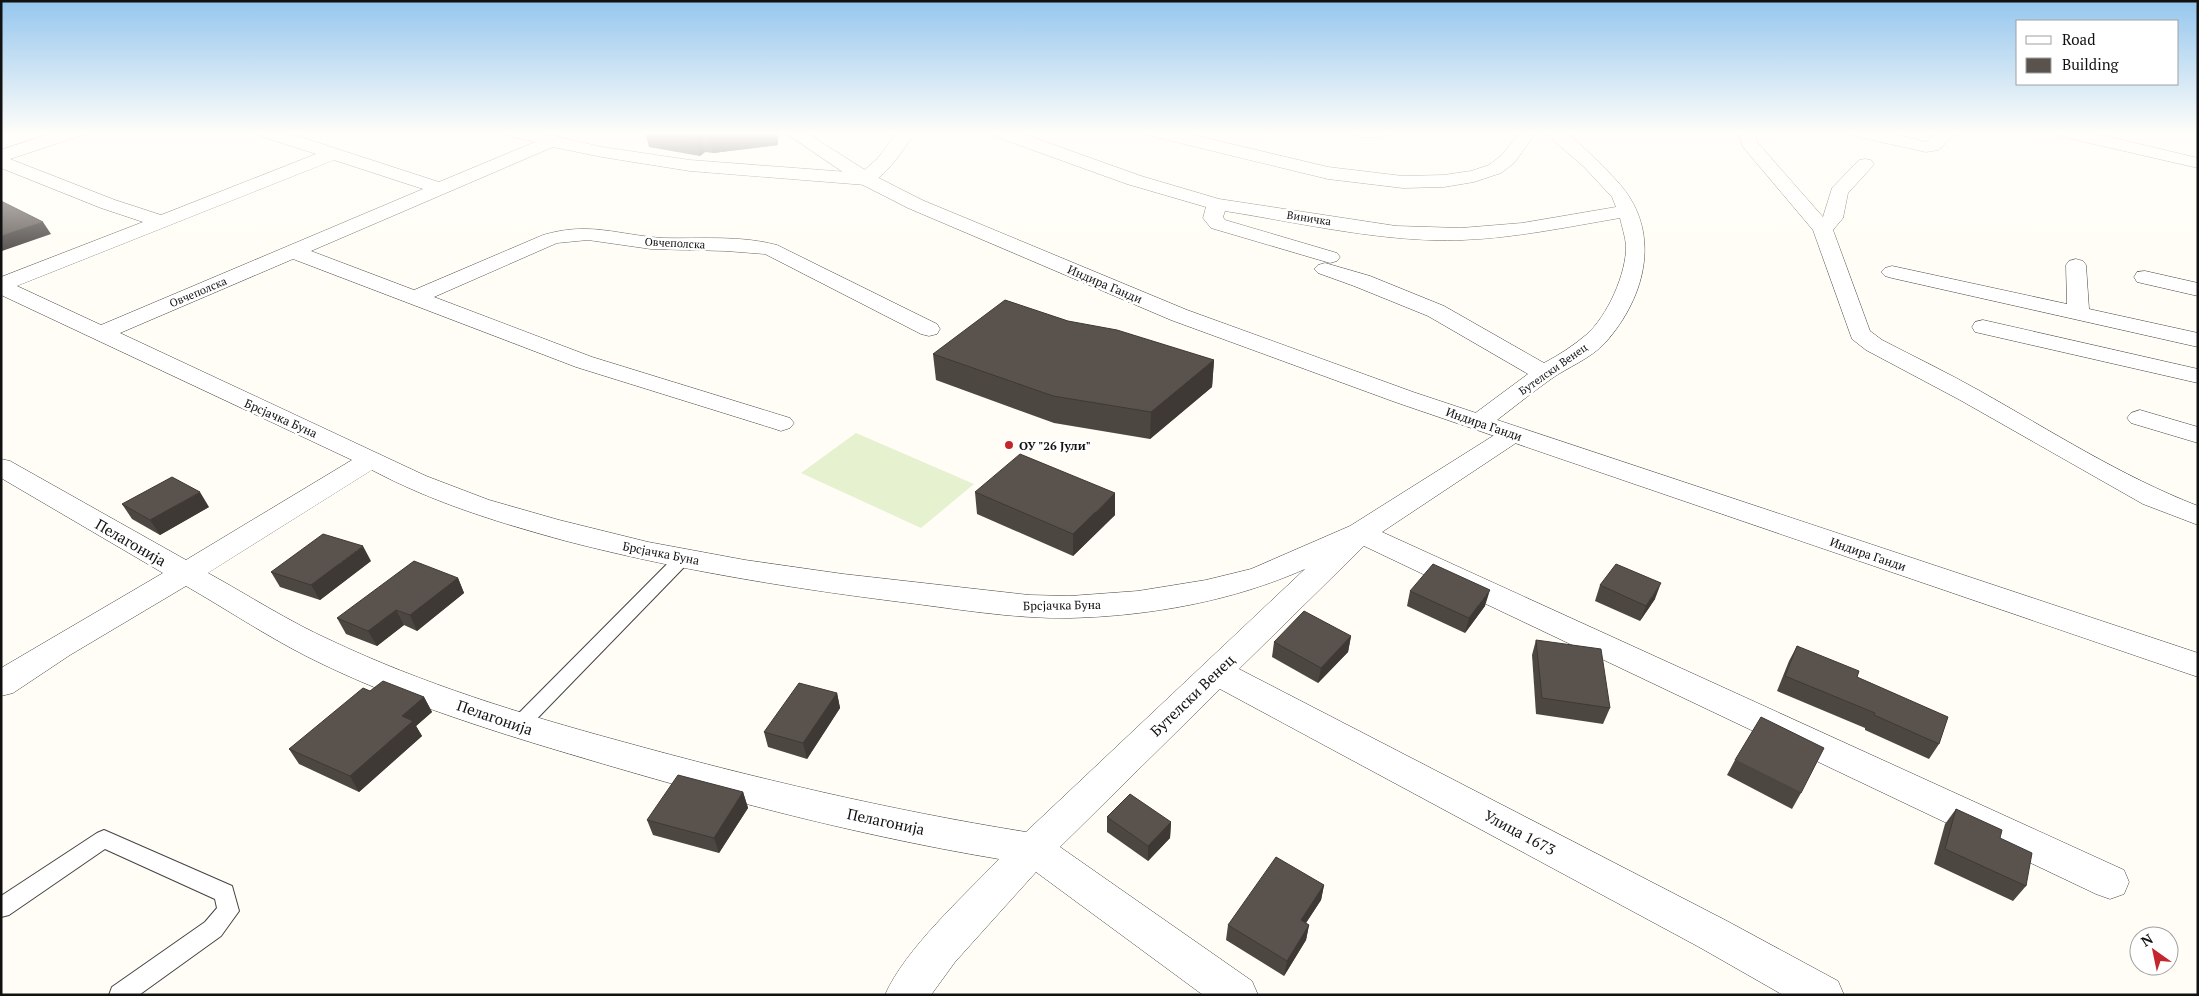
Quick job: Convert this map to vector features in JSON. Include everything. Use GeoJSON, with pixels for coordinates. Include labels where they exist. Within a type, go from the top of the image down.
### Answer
{"type":"FeatureCollection","features":[{"type":"Feature","properties":{"kind":"street"},"geometry":{"type":"LineString","coordinates":[[43,178],[108,204],[163,222]]}},
{"type":"Feature","properties":{"kind":"street"},"geometry":{"type":"LineString","coordinates":[[1,286],[272,178]]}},
{"type":"Feature","properties":{"kind":"street"},"geometry":{"type":"LineString","coordinates":[[409,178],[441,189]]}},
{"type":"Feature","properties":{"kind":"street","name":"Овчеполска"},"geometry":{"type":"LineString","coordinates":[[103,332],[465,178]]}},
{"type":"Feature","properties":{"kind":"street","name":"Индира Ганди"},"geometry":{"type":"LineString","coordinates":[[867,178],[916,204],[1179,315],[1404,397],[2198,665]]}},
{"type":"Feature","properties":{"kind":"street","name":"Виничка"},"geometry":{"type":"LineString","coordinates":[[1130,178],[1217,204],[1396,232],[1461,234],[1522,229],[1628,211]]}},
{"type":"Feature","properties":{"kind":"street"},"geometry":{"type":"LineString","coordinates":[[1374,178],[1403,182],[1444,181],[1459,178]]}},
{"type":"Feature","properties":{"kind":"street","name":"Бутелски Венец"},"geometry":{"type":"LineString","coordinates":[[1479,422],[1544,373],[1571,358],[1596,339],[1622,302],[1632,274],[1636,245],[1628,211],[1620,195],[1605,178]]}},
{"type":"Feature","properties":{"kind":"street"},"geometry":{"type":"LineString","coordinates":[[1780,178],[1823,229],[1860,334],[1874,345],[1969,395],[2073,456],[2153,498],[2198,516]]}},
{"type":"Feature","properties":{"kind":"street"},"geometry":{"type":"LineString","coordinates":[[1823,229],[1833,218],[1839,192],[1852,178]]}},
{"type":"Feature","properties":{"kind":"street"},"geometry":{"type":"LineString","coordinates":[[1217,204],[1212,218],[1218,224],[1327,263],[1362,281],[1436,311],[1544,373]]}},
{"type":"Feature","properties":{"kind":"street","name":"Овчеполска"},"geometry":{"type":"LineString","coordinates":[[416,297],[550,239],[582,232],[650,243],[749,246],[770,249],[929,328]]}},
{"type":"Feature","properties":{"kind":"street"},"geometry":{"type":"LineString","coordinates":[[294,252],[584,362],[781,423]]}},
{"type":"Feature","properties":{"kind":"street"},"geometry":{"type":"LineString","coordinates":[[2076,265],[2078,313]]}},
{"type":"Feature","properties":{"kind":"street"},"geometry":{"type":"LineString","coordinates":[[1892,272],[2198,340]]}},
{"type":"Feature","properties":{"kind":"street"},"geometry":{"type":"LineString","coordinates":[[2145,277],[2198,290]]}},
{"type":"Feature","properties":{"kind":"street","name":"Брсјачка Буна"},"geometry":{"type":"LineString","coordinates":[[1,286],[103,332],[237,398],[372,459],[405,477],[504,514],[618,546],[683,558],[812,581],[1006,605],[1089,606],[1172,596],[1230,586],[1280,569],[1328,545],[1360,533]]}},
{"type":"Feature","properties":{"kind":"street"},"geometry":{"type":"LineString","coordinates":[[1983,327],[2198,376]]}},
{"type":"Feature","properties":{"kind":"street"},"geometry":{"type":"LineString","coordinates":[[2140,418],[2198,435]]}},
{"type":"Feature","properties":{"kind":"street","name":"Бутелски Венец"},"geometry":{"type":"LineString","coordinates":[[906,995],[941,949],[1033,849],[1360,533],[1513,434]]}},
{"type":"Feature","properties":{"kind":"street"},"geometry":{"type":"LineString","coordinates":[[1,684],[59,647],[186,573],[372,459]]}},
{"type":"Feature","properties":{"kind":"street","name":"Пелагонија"},"geometry":{"type":"LineString","coordinates":[[1,467],[317,648],[412,689],[518,726],[725,785],[955,836],[1033,849]]}},
{"type":"Feature","properties":{"kind":"street"},"geometry":{"type":"LineString","coordinates":[[1360,533],[2110,882]]}},
{"type":"Feature","properties":{"kind":"street","name":"Улица 1673"},"geometry":{"type":"LineString","coordinates":[[1216,672],[1713,934],[1823,995]]}},
{"type":"Feature","properties":{"kind":"street"},"geometry":{"type":"LineString","coordinates":[[1033,849],[1237,995]]}},
{"type":"Feature","properties":{"kind":"lane"},"geometry":{"type":"LineString","coordinates":[[518,726],[683,558]]}},
{"type":"Feature","properties":{"kind":"lane"},"geometry":{"type":"LineString","coordinates":[[1,908],[104,840],[226,893],[228,911],[213,929],[120,995]]}},
{"type":"Feature","properties":{"kind":"green space"},"geometry":{"type":"Polygon","coordinates":[[[856,433],[974,484],[921,528],[801,473],[856,433]]]}},
{"type":"Feature","properties":{"kind":"building"},"geometry":{"type":"Polygon","coordinates":[[[1,201],[43,222],[1,236],[1,201]]]}},
{"type":"Feature","properties":{"kind":"building"},"geometry":{"type":"Polygon","coordinates":[[[1005,300],[1068,321],[1117,330],[1214,360],[1151,412],[1053,396],[933,354],[1005,300]]]}},
{"type":"Feature","properties":{"kind":"building"},"geometry":{"type":"Polygon","coordinates":[[[1020,454],[1115,493],[1073,534],[975,492],[1020,454]]]}},
{"type":"Feature","properties":{"kind":"building"},"geometry":{"type":"Polygon","coordinates":[[[172,477],[200,492],[150,520],[122,504],[172,477]]]}},
{"type":"Feature","properties":{"kind":"building"},"geometry":{"type":"Polygon","coordinates":[[[323,534],[363,546],[311,585],[271,572],[323,534]]]}},
{"type":"Feature","properties":{"kind":"building"},"geometry":{"type":"Polygon","coordinates":[[[414,561],[458,578],[410,615],[396,610],[368,631],[337,618],[414,561]]]}},
{"type":"Feature","properties":{"kind":"building"},"geometry":{"type":"Polygon","coordinates":[[[1433,564],[1490,590],[1469,618],[1410,591],[1433,564]]]}},
{"type":"Feature","properties":{"kind":"building"},"geometry":{"type":"Polygon","coordinates":[[[1616,564],[1661,583],[1646,606],[1600,585],[1616,564]]]}},
{"type":"Feature","properties":{"kind":"building"},"geometry":{"type":"Polygon","coordinates":[[[1304,611],[1351,636],[1321,668],[1274,642],[1304,611]]]}},
{"type":"Feature","properties":{"kind":"building"},"geometry":{"type":"Polygon","coordinates":[[[1536,640],[1601,649],[1610,708],[1542,698],[1536,640]]]}},
{"type":"Feature","properties":{"kind":"building"},"geometry":{"type":"Polygon","coordinates":[[[1797,646],[1859,671],[1857,677],[1948,717],[1939,744],[1874,715],[1875,713],[1785,676],[1797,646]]]}},
{"type":"Feature","properties":{"kind":"building"},"geometry":{"type":"Polygon","coordinates":[[[383,681],[424,697],[402,716],[413,721],[350,776],[289,749],[363,688],[370,691],[383,681]]]}},
{"type":"Feature","properties":{"kind":"building"},"geometry":{"type":"Polygon","coordinates":[[[799,683],[837,693],[803,743],[764,732],[799,683]]]}},
{"type":"Feature","properties":{"kind":"building"},"geometry":{"type":"Polygon","coordinates":[[[1761,717],[1824,748],[1801,793],[1735,760],[1761,717]]]}},
{"type":"Feature","properties":{"kind":"building"},"geometry":{"type":"Polygon","coordinates":[[[678,775],[743,792],[714,838],[647,820],[678,775]]]}},
{"type":"Feature","properties":{"kind":"building"},"geometry":{"type":"Polygon","coordinates":[[[1130,794],[1171,822],[1148,846],[1107,817],[1130,794]]]}},
{"type":"Feature","properties":{"kind":"building"},"geometry":{"type":"Polygon","coordinates":[[[1956,809],[2002,830],[2000,838],[2032,853],[2026,886],[1945,849],[1956,809]]]}},
{"type":"Feature","properties":{"kind":"building"},"geometry":{"type":"Polygon","coordinates":[[[1276,857],[1324,885],[1301,920],[1309,925],[1287,961],[1228,925],[1276,857]]]}},
{"type":"Feature","properties":{"kind":"place","name":"ОУ \"26 Јули\""},"geometry":{"type":"Point","coordinates":[1009,445]}}]}
